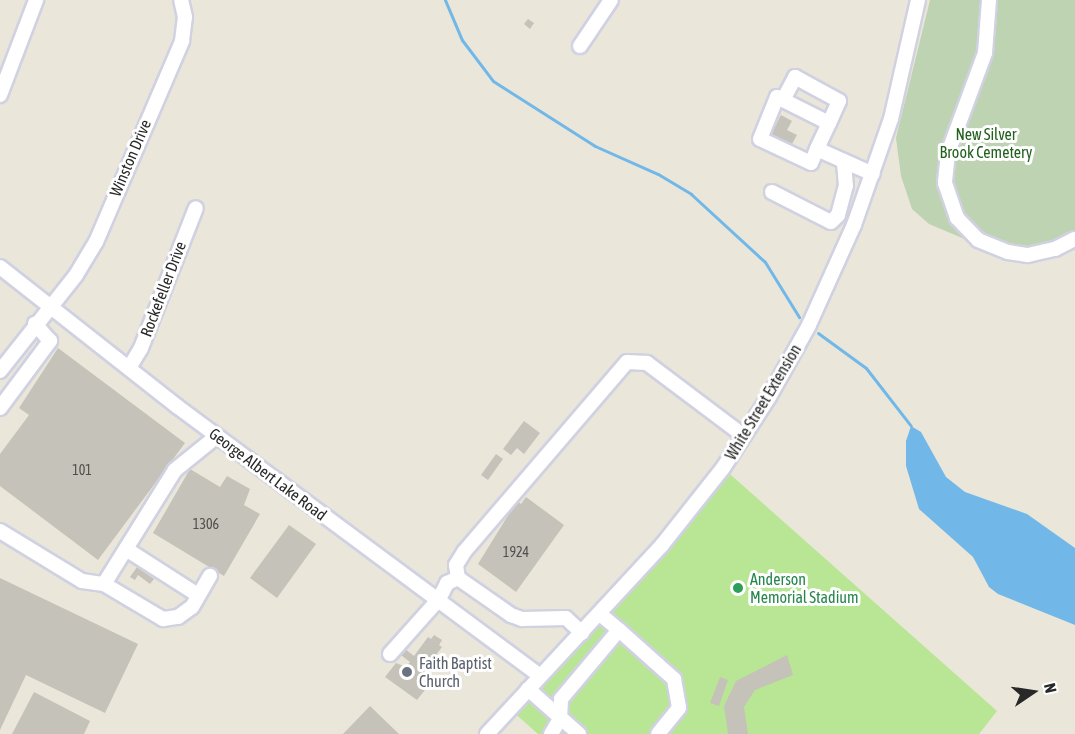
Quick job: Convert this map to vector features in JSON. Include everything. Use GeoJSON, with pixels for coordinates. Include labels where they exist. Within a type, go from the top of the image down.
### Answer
{"type":"FeatureCollection","features":[{"type":"Feature","properties":{"kind":"street"},"geometry":{"type":"LineString","coordinates":[[0,95],[36,0]]}},
{"type":"Feature","properties":{"kind":"street","name":"Winston Drive"},"geometry":{"type":"LineString","coordinates":[[0,371],[96,242],[182,40],[185,17],[181,0]]}},
{"type":"Feature","properties":{"kind":"street"},"geometry":{"type":"LineString","coordinates":[[580,46],[611,0]]}},
{"type":"Feature","properties":{"kind":"street","name":"White Street Extension"},"geometry":{"type":"LineString","coordinates":[[487,734],[600,614],[689,511],[744,436],[809,325],[873,174],[900,86],[918,0]]}},
{"type":"Feature","properties":{"kind":"street"},"geometry":{"type":"LineString","coordinates":[[989,0],[985,53],[948,153],[945,183],[957,218],[978,240],[1008,252],[1029,255],[1055,249],[1075,239]]}},
{"type":"Feature","properties":{"kind":"street"},"geometry":{"type":"LineString","coordinates":[[783,100],[795,77],[839,101],[811,163],[759,139],[777,97],[783,100],[829,123]]}},
{"type":"Feature","properties":{"kind":"street"},"geometry":{"type":"LineString","coordinates":[[817,149],[873,174]]}},
{"type":"Feature","properties":{"kind":"street"},"geometry":{"type":"LineString","coordinates":[[772,192],[831,222],[838,215],[846,186],[844,161]]}},
{"type":"Feature","properties":{"kind":"street","name":"Rockefeller Drive"},"geometry":{"type":"LineString","coordinates":[[129,368],[141,348],[196,208]]}},
{"type":"Feature","properties":{"kind":"street","name":"George Albert Lake Road"},"geometry":{"type":"LineString","coordinates":[[0,267],[217,436],[540,676]]}},
{"type":"Feature","properties":{"kind":"street"},"geometry":{"type":"LineString","coordinates":[[0,408],[50,341],[35,324]]}},
{"type":"Feature","properties":{"kind":"street"},"geometry":{"type":"LineString","coordinates":[[582,633],[566,618],[522,619],[510,615],[458,578],[456,565],[464,552],[627,362],[647,363],[744,436]]}},
{"type":"Feature","properties":{"kind":"street"},"geometry":{"type":"LineString","coordinates":[[104,584],[175,470],[217,436]]}},
{"type":"Feature","properties":{"kind":"street"},"geometry":{"type":"LineString","coordinates":[[0,531],[82,581],[104,584],[163,619],[185,612],[210,576]]}},
{"type":"Feature","properties":{"kind":"street"},"geometry":{"type":"LineString","coordinates":[[126,549],[198,595]]}},
{"type":"Feature","properties":{"kind":"street"},"geometry":{"type":"LineString","coordinates":[[390,654],[439,599],[447,583],[458,578]]}},
{"type":"Feature","properties":{"kind":"street"},"geometry":{"type":"LineString","coordinates":[[600,614],[674,680],[679,708],[658,734]]}},
{"type":"Feature","properties":{"kind":"street"},"geometry":{"type":"LineString","coordinates":[[551,734],[560,719],[561,699],[619,630]]}},
{"type":"Feature","properties":{"kind":"street"},"geometry":{"type":"LineString","coordinates":[[528,689],[579,734]]}},
{"type":"Feature","properties":{"kind":"green space","name":"New Silver Brook Cemetery"},"geometry":{"type":"Polygon","coordinates":[[[930,0],[1075,0],[1075,245],[1012,259],[929,224],[912,209],[901,176],[896,138],[930,0]]]}},
{"type":"Feature","properties":{"kind":"green space","name":"Anderson Memorial Stadium"},"geometry":{"type":"Polygon","coordinates":[[[723,468],[997,711],[979,734],[538,734],[510,709],[723,468]]]}},
{"type":"Feature","properties":{"kind":"water"},"geometry":{"type":"Polygon","coordinates":[[[911,426],[921,432],[946,477],[965,492],[1027,514],[1075,548],[1075,625],[998,594],[989,587],[973,557],[919,509],[906,466],[906,441],[911,426]]]}},
{"type":"Feature","properties":{"kind":"building"},"geometry":{"type":"Polygon","coordinates":[[[528,19],[534,23],[530,29],[524,24],[528,19]]]}},
{"type":"Feature","properties":{"kind":"building"},"geometry":{"type":"Polygon","coordinates":[[[781,115],[792,121],[787,130],[797,135],[792,144],[770,136],[781,115]]]}},
{"type":"Feature","properties":{"kind":"building"},"geometry":{"type":"Polygon","coordinates":[[[58,348],[185,443],[98,560],[0,486],[0,454],[29,415],[19,408],[58,348]]]}},
{"type":"Feature","properties":{"kind":"building"},"geometry":{"type":"Polygon","coordinates":[[[524,421],[540,433],[524,454],[517,448],[511,455],[503,449],[524,421]]]}},
{"type":"Feature","properties":{"kind":"building"},"geometry":{"type":"Polygon","coordinates":[[[496,454],[503,459],[488,480],[481,475],[496,454]]]}},
{"type":"Feature","properties":{"kind":"building"},"geometry":{"type":"Polygon","coordinates":[[[190,469],[220,487],[227,476],[250,489],[244,505],[260,514],[224,576],[153,533],[190,469]]]}},
{"type":"Feature","properties":{"kind":"building"},"geometry":{"type":"Polygon","coordinates":[[[526,497],[564,525],[516,592],[478,564],[517,501],[521,504],[526,497]]]}},
{"type":"Feature","properties":{"kind":"building"},"geometry":{"type":"Polygon","coordinates":[[[289,525],[316,544],[277,598],[250,578],[289,525]]]}},
{"type":"Feature","properties":{"kind":"building"},"geometry":{"type":"Polygon","coordinates":[[[137,567],[154,579],[150,584],[138,575],[135,580],[130,577],[137,567]]]}},
{"type":"Feature","properties":{"kind":"building"},"geometry":{"type":"Polygon","coordinates":[[[0,578],[138,644],[105,713],[26,675],[0,730],[0,578]]]}},
{"type":"Feature","properties":{"kind":"building","name":"Faith Baptist Church"},"geometry":{"type":"Polygon","coordinates":[[[434,635],[442,640],[439,645],[442,647],[418,679],[428,686],[417,700],[385,677],[396,663],[406,667],[410,662],[401,655],[405,649],[414,656],[428,637],[431,639],[434,635]]]}},
{"type":"Feature","properties":{"kind":"building"},"geometry":{"type":"Polygon","coordinates":[[[787,655],[793,675],[755,690],[744,707],[748,734],[728,734],[724,706],[736,681],[787,655]]]}},
{"type":"Feature","properties":{"kind":"building"},"geometry":{"type":"Polygon","coordinates":[[[720,677],[728,680],[719,706],[710,703],[720,677]]]}},
{"type":"Feature","properties":{"kind":"building"},"geometry":{"type":"Polygon","coordinates":[[[34,692],[90,721],[84,734],[12,734],[34,692]]]}},
{"type":"Feature","properties":{"kind":"building"},"geometry":{"type":"Polygon","coordinates":[[[370,706],[399,734],[343,734],[370,706]]]}},
{"type":"Feature","properties":{"kind":"waterway"},"geometry":{"type":"LineString","coordinates":[[445,0],[462,40],[493,81],[595,146],[658,174],[691,194],[765,262],[799,317]]}},
{"type":"Feature","properties":{"kind":"waterway"},"geometry":{"type":"LineString","coordinates":[[818,333],[866,368],[911,426]]}},
{"type":"Feature","properties":{"kind":"place","name":"Anderson Memorial Stadium"},"geometry":{"type":"Point","coordinates":[738,588]}},
{"type":"Feature","properties":{"kind":"place","name":"Faith Baptist Church"},"geometry":{"type":"Point","coordinates":[407,672]}}]}
